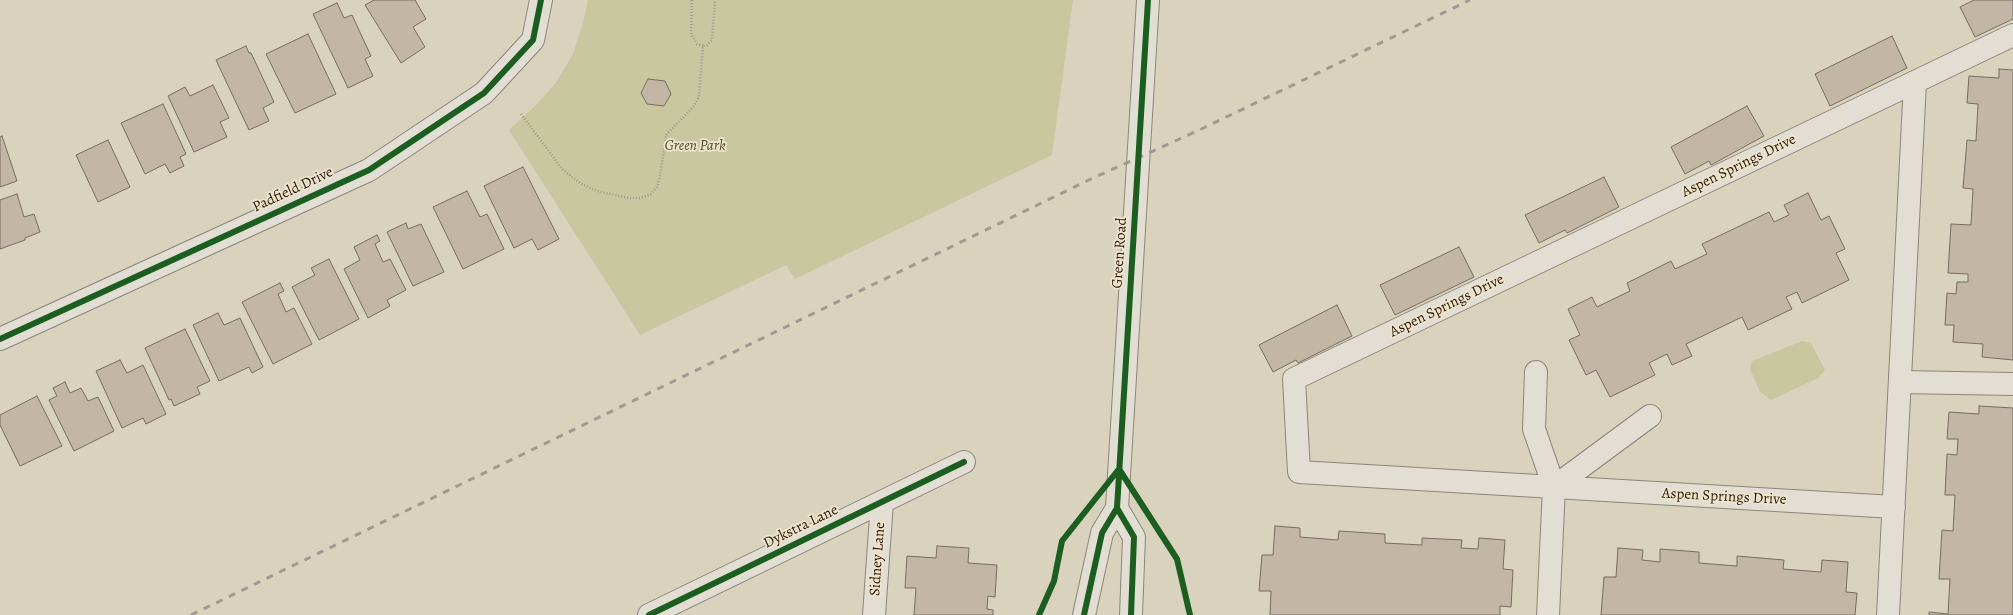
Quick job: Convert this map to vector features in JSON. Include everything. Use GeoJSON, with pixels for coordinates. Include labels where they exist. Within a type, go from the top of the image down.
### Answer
{"type":"FeatureCollection","features":[{"type":"Feature","properties":{"kind":"street","name":"Padfield Drive"},"geometry":{"type":"LineString","coordinates":[[0,339],[368,170],[484,93],[533,40],[541,0]]}},
{"type":"Feature","properties":{"kind":"street","name":"Green Road"},"geometry":{"type":"LineString","coordinates":[[1084,615],[1102,533],[1117,508],[1148,0]]}},
{"type":"Feature","properties":{"kind":"street","name":"Aspen Springs Drive"},"geometry":{"type":"LineString","coordinates":[[1894,507],[1299,472],[1294,379],[2013,35]]}},
{"type":"Feature","properties":{"kind":"street"},"geometry":{"type":"LineString","coordinates":[[1888,615],[1915,82]]}},
{"type":"Feature","properties":{"kind":"street"},"geometry":{"type":"LineString","coordinates":[[1536,372],[1534,429],[1554,487],[1548,615]]}},
{"type":"Feature","properties":{"kind":"street"},"geometry":{"type":"LineString","coordinates":[[1900,382],[2013,384]]}},
{"type":"Feature","properties":{"kind":"street"},"geometry":{"type":"LineString","coordinates":[[1554,487],[1650,416]]}},
{"type":"Feature","properties":{"kind":"street","name":"Dykstra Lane"},"geometry":{"type":"LineString","coordinates":[[649,615],[688,606],[882,502],[964,462]]}},
{"type":"Feature","properties":{"kind":"street","name":"Sidney Lane"},"geometry":{"type":"LineString","coordinates":[[874,615],[882,502]]}},
{"type":"Feature","properties":{"kind":"street"},"geometry":{"type":"LineString","coordinates":[[1117,508],[1134,537],[1131,615]]}},
{"type":"Feature","properties":{"kind":"path"},"geometry":{"type":"LineString","coordinates":[[692,0],[691,34],[697,44],[702,46],[707,46],[712,40],[714,0]]}},
{"type":"Feature","properties":{"kind":"path"},"geometry":{"type":"LineString","coordinates":[[521,114],[563,170],[580,183],[597,191],[629,198],[640,198],[651,194],[657,187],[660,176],[666,135],[694,106],[699,97],[702,46]]}},
{"type":"Feature","properties":{"kind":"green space","name":"Green Park"},"geometry":{"type":"Polygon","coordinates":[[[588,0],[1073,0],[1052,155],[795,279],[786,265],[640,335],[509,130],[535,106],[555,84],[573,54],[584,19],[588,0]]]}},
{"type":"Feature","properties":{"kind":"green space"},"geometry":{"type":"Polygon","coordinates":[[[1802,341],[1811,343],[1825,370],[1818,378],[1771,400],[1760,392],[1750,369],[1752,361],[1802,341]]]}},
{"type":"Feature","properties":{"kind":"building"},"geometry":{"type":"Polygon","coordinates":[[[374,0],[415,0],[426,19],[413,27],[425,47],[401,63],[365,5],[374,0]]]}},
{"type":"Feature","properties":{"kind":"building"},"geometry":{"type":"Polygon","coordinates":[[[1974,0],[2013,0],[2013,19],[1975,37],[1960,7],[1974,0]]]}},
{"type":"Feature","properties":{"kind":"building"},"geometry":{"type":"Polygon","coordinates":[[[337,3],[344,18],[352,15],[371,56],[365,59],[373,76],[348,88],[313,14],[337,3]]]}},
{"type":"Feature","properties":{"kind":"building"},"geometry":{"type":"Polygon","coordinates":[[[308,34],[336,94],[295,113],[266,54],[308,34]]]}},
{"type":"Feature","properties":{"kind":"building"},"geometry":{"type":"Polygon","coordinates":[[[1892,36],[1907,68],[1830,106],[1815,74],[1892,36]]]}},
{"type":"Feature","properties":{"kind":"building"},"geometry":{"type":"Polygon","coordinates":[[[246,46],[249,53],[251,53],[274,102],[263,108],[269,121],[249,130],[216,60],[246,46]]]}},
{"type":"Feature","properties":{"kind":"building"},"geometry":{"type":"Polygon","coordinates":[[[1999,69],[2013,70],[2013,360],[1982,357],[1983,344],[1953,342],[1954,325],[1945,325],[1947,293],[1956,294],[1957,282],[1968,282],[1968,274],[1948,273],[1951,224],[1971,225],[1973,189],[1963,188],[1967,140],[1976,141],[1978,104],[1967,103],[1969,76],[1999,78],[1999,69]]]}},
{"type":"Feature","properties":{"kind":"building"},"geometry":{"type":"Polygon","coordinates":[[[648,79],[665,81],[671,94],[664,106],[647,104],[641,93],[648,79]]]}},
{"type":"Feature","properties":{"kind":"building"},"geometry":{"type":"Polygon","coordinates":[[[213,85],[229,118],[220,122],[227,137],[194,152],[168,96],[185,87],[190,96],[213,85]]]}},
{"type":"Feature","properties":{"kind":"building"},"geometry":{"type":"Polygon","coordinates":[[[163,104],[186,154],[180,157],[184,166],[170,173],[165,164],[145,174],[121,123],[163,104]]]}},
{"type":"Feature","properties":{"kind":"building"},"geometry":{"type":"Polygon","coordinates":[[[1747,106],[1764,136],[1711,165],[1709,161],[1685,174],[1671,147],[1747,106]]]}},
{"type":"Feature","properties":{"kind":"building"},"geometry":{"type":"Polygon","coordinates":[[[2,136],[17,181],[0,187],[0,137],[2,136]]]}},
{"type":"Feature","properties":{"kind":"building"},"geometry":{"type":"Polygon","coordinates":[[[108,140],[130,187],[98,202],[76,155],[108,140]]]}},
{"type":"Feature","properties":{"kind":"building"},"geometry":{"type":"Polygon","coordinates":[[[523,167],[559,239],[538,250],[532,239],[514,248],[484,186],[523,167]]]}},
{"type":"Feature","properties":{"kind":"building"},"geometry":{"type":"Polygon","coordinates":[[[1604,177],[1619,207],[1567,233],[1565,230],[1539,243],[1525,215],[1604,177]]]}},
{"type":"Feature","properties":{"kind":"building"},"geometry":{"type":"Polygon","coordinates":[[[467,191],[480,217],[487,214],[504,249],[463,269],[433,207],[467,191]]]}},
{"type":"Feature","properties":{"kind":"building"},"geometry":{"type":"Polygon","coordinates":[[[1808,193],[1821,220],[1829,216],[1845,249],[1836,253],[1849,280],[1802,303],[1797,292],[1786,297],[1792,309],[1748,330],[1742,317],[1686,344],[1692,356],[1672,365],[1667,354],[1649,363],[1655,375],[1610,397],[1596,370],[1586,375],[1569,340],[1580,335],[1568,309],[1592,297],[1597,307],[1630,291],[1627,283],[1671,261],[1675,269],[1707,254],[1702,244],[1769,212],[1774,222],[1789,215],[1784,205],[1808,193]]]}},
{"type":"Feature","properties":{"kind":"building"},"geometry":{"type":"Polygon","coordinates":[[[17,194],[24,217],[34,214],[40,232],[25,238],[25,240],[0,249],[0,200],[17,194]]]}},
{"type":"Feature","properties":{"kind":"building"},"geometry":{"type":"Polygon","coordinates":[[[406,223],[408,229],[421,224],[444,272],[413,286],[387,232],[406,223]]]}},
{"type":"Feature","properties":{"kind":"building"},"geometry":{"type":"Polygon","coordinates":[[[377,235],[380,241],[375,244],[383,262],[390,259],[406,290],[387,300],[390,306],[368,318],[344,269],[360,260],[354,247],[377,235]]]}},
{"type":"Feature","properties":{"kind":"building"},"geometry":{"type":"Polygon","coordinates":[[[1459,247],[1474,277],[1395,315],[1380,285],[1459,247]]]}},
{"type":"Feature","properties":{"kind":"building"},"geometry":{"type":"Polygon","coordinates":[[[329,259],[359,319],[319,340],[292,287],[315,275],[311,268],[329,259]]]}},
{"type":"Feature","properties":{"kind":"building"},"geometry":{"type":"Polygon","coordinates":[[[280,283],[284,291],[278,294],[286,312],[294,308],[312,344],[273,364],[242,302],[280,283]]]}},
{"type":"Feature","properties":{"kind":"building"},"geometry":{"type":"Polygon","coordinates":[[[1337,305],[1352,336],[1298,363],[1296,360],[1273,372],[1259,345],[1337,305]]]}},
{"type":"Feature","properties":{"kind":"building"},"geometry":{"type":"Polygon","coordinates":[[[218,313],[224,325],[240,318],[263,367],[252,373],[249,367],[219,381],[193,325],[218,313]]]}},
{"type":"Feature","properties":{"kind":"building"},"geometry":{"type":"Polygon","coordinates":[[[185,329],[210,381],[197,387],[200,394],[174,406],[171,399],[169,400],[145,348],[185,329]]]}},
{"type":"Feature","properties":{"kind":"building"},"geometry":{"type":"Polygon","coordinates":[[[120,360],[127,373],[143,365],[166,414],[146,424],[143,418],[122,428],[96,371],[120,360]]]}},
{"type":"Feature","properties":{"kind":"building"},"geometry":{"type":"Polygon","coordinates":[[[65,382],[70,393],[81,388],[88,401],[98,397],[114,431],[74,451],[49,400],[57,396],[53,388],[65,382]]]}},
{"type":"Feature","properties":{"kind":"building"},"geometry":{"type":"Polygon","coordinates":[[[37,396],[62,446],[20,466],[0,425],[0,415],[37,396]]]}},
{"type":"Feature","properties":{"kind":"building"},"geometry":{"type":"Polygon","coordinates":[[[1979,406],[2013,408],[2013,615],[1929,615],[1929,612],[1948,614],[1950,579],[1939,579],[1942,530],[1953,531],[1955,495],[1945,495],[1947,454],[1957,455],[1958,439],[1947,439],[1949,412],[1979,414],[1979,406]]]}},
{"type":"Feature","properties":{"kind":"building"},"geometry":{"type":"Polygon","coordinates":[[[1275,526],[1300,528],[1300,537],[1338,540],[1339,531],[1385,534],[1385,543],[1422,545],[1422,538],[1462,540],[1461,548],[1478,549],[1479,538],[1505,540],[1503,569],[1513,570],[1511,607],[1500,606],[1500,615],[1270,615],[1271,591],[1259,591],[1262,555],[1273,555],[1275,526]]]}},
{"type":"Feature","properties":{"kind":"building"},"geometry":{"type":"Polygon","coordinates":[[[937,546],[969,548],[968,563],[997,565],[995,597],[988,596],[987,609],[993,610],[993,615],[914,615],[916,588],[905,588],[907,556],[936,558],[937,546]]]}},
{"type":"Feature","properties":{"kind":"building"},"geometry":{"type":"Polygon","coordinates":[[[1618,548],[1643,550],[1642,560],[1660,562],[1660,549],[1699,552],[1699,563],[1737,566],[1737,556],[1784,560],[1783,569],[1821,572],[1822,560],[1848,562],[1846,592],[1857,593],[1855,615],[1601,615],[1604,577],[1616,577],[1618,548]]]}},
{"type":"Feature","properties":{"kind":"railway"},"geometry":{"type":"LineString","coordinates":[[191,615],[1091,179],[1195,132],[1470,0]]}},
{"type":"Feature","properties":{"kind":"cycle path"},"geometry":{"type":"LineString","coordinates":[[0,339],[369,170],[484,93],[533,40],[541,0]]}},
{"type":"Feature","properties":{"kind":"cycle path"},"geometry":{"type":"LineString","coordinates":[[1084,615],[1102,533],[1117,508],[1148,0]]}},
{"type":"Feature","properties":{"kind":"cycle path"},"geometry":{"type":"LineString","coordinates":[[649,615],[964,462]]}},
{"type":"Feature","properties":{"kind":"cycle path"},"geometry":{"type":"LineString","coordinates":[[1119,469],[1177,559],[1190,615]]}},
{"type":"Feature","properties":{"kind":"cycle path"},"geometry":{"type":"LineString","coordinates":[[1039,615],[1054,581],[1062,541],[1119,469]]}},
{"type":"Feature","properties":{"kind":"cycle path"},"geometry":{"type":"LineString","coordinates":[[1117,508],[1134,537],[1131,615]]}}]}
